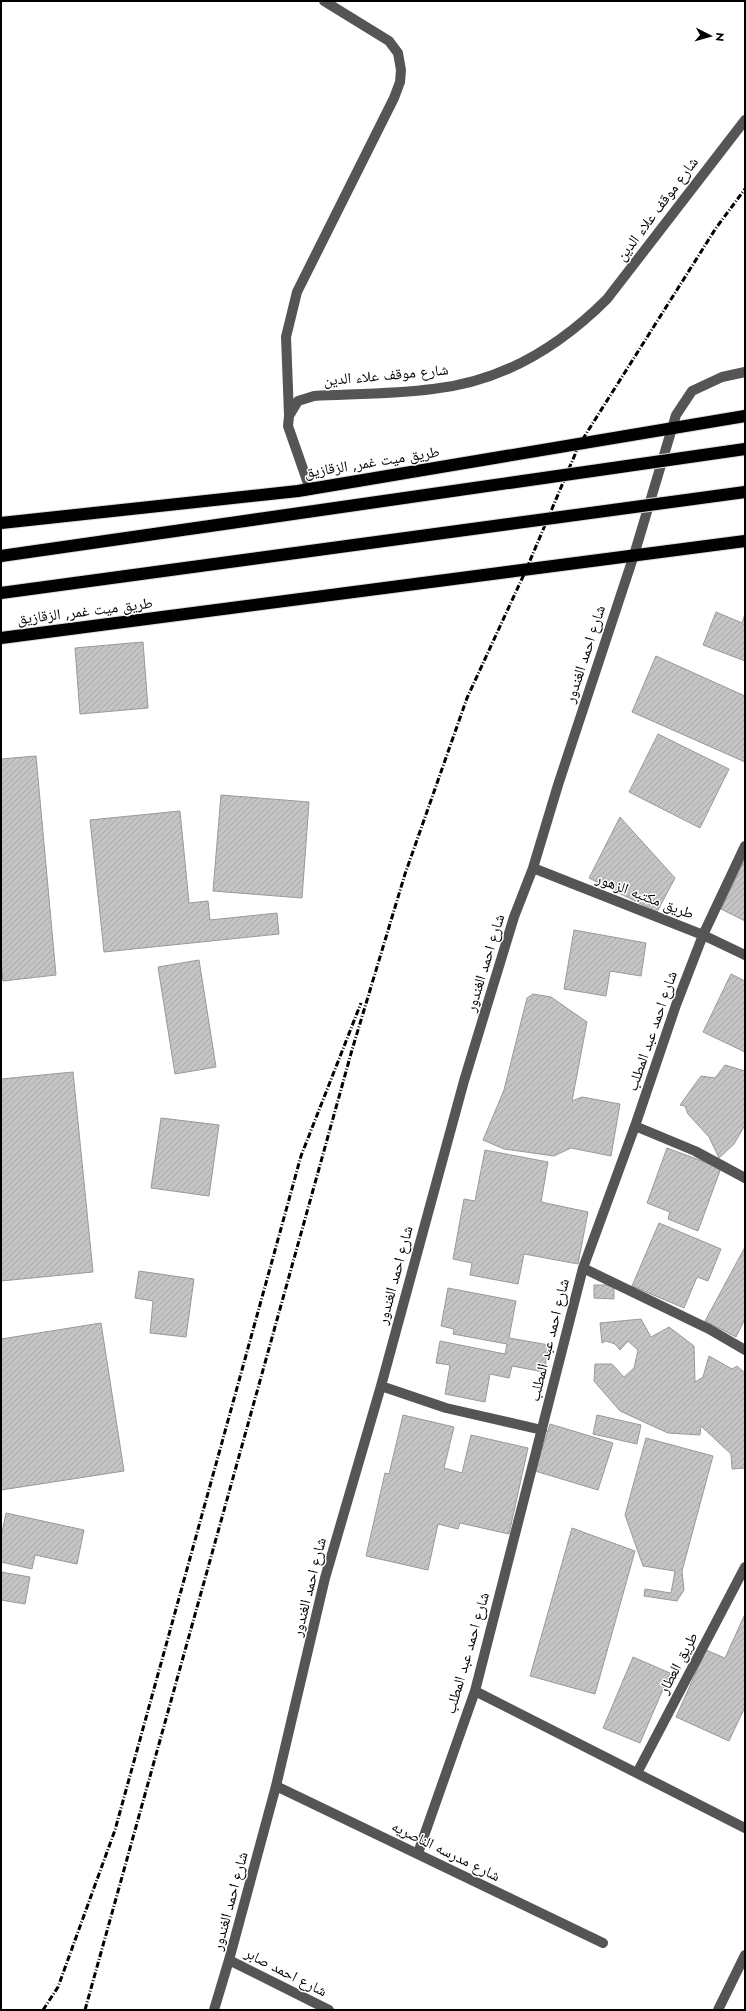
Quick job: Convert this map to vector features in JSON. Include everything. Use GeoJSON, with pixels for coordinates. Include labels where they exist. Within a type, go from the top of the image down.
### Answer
{"type":"FeatureCollection","features":[{"type":"Feature","properties":{"kind":"highway","name":"طريق ميت غمر, الزقازيق"},"geometry":{"type":"LineString","coordinates":[[1,523],[310,488],[579,445],[672,427],[745,416]]}},
{"type":"Feature","properties":{"kind":"highway"},"geometry":{"type":"LineString","coordinates":[[1,556],[745,449]]}},
{"type":"Feature","properties":{"kind":"highway","name":"طريق ميت غمر, الزقازيق"},"geometry":{"type":"LineString","coordinates":[[1,593],[745,492]]}},
{"type":"Feature","properties":{"kind":"highway","name":"طريق ميت غمر, الزقازيق"},"geometry":{"type":"LineString","coordinates":[[1,638],[745,541]]}},
{"type":"Feature","properties":{"kind":"street"},"geometry":{"type":"LineString","coordinates":[[310,488],[288,426],[290,416],[286,337],[297,292],[394,98],[400,82],[402,70],[398,53],[389,40],[324,1]]}},
{"type":"Feature","properties":{"kind":"street","name":"شارع موقف علاء الدين"},"geometry":{"type":"LineString","coordinates":[[290,416],[298,401],[314,396],[433,389],[467,383],[499,373],[530,359],[558,342],[584,322],[607,299],[745,120]]}},
{"type":"Feature","properties":{"kind":"street","name":"شارع احمد الغندور"},"geometry":{"type":"LineString","coordinates":[[214,2010],[276,1786],[325,1578],[381,1386],[464,1082],[514,917],[533,868],[634,555],[672,427],[680,406],[692,392],[722,377],[745,372]]}},
{"type":"Feature","properties":{"kind":"street","name":"شارع احمد عبد المطلب"},"geometry":{"type":"LineString","coordinates":[[418,1853],[474,1691],[583,1268],[635,1126],[676,1005],[703,935],[745,846]]}},
{"type":"Feature","properties":{"kind":"street","name":"طريق مكتبه الزهور"},"geometry":{"type":"LineString","coordinates":[[533,868],[703,935],[745,955]]}},
{"type":"Feature","properties":{"kind":"street"},"geometry":{"type":"LineString","coordinates":[[635,1126],[695,1151],[745,1178]]}},
{"type":"Feature","properties":{"kind":"street"},"geometry":{"type":"LineString","coordinates":[[583,1268],[709,1329],[745,1350]]}},
{"type":"Feature","properties":{"kind":"street"},"geometry":{"type":"LineString","coordinates":[[381,1386],[446,1408],[542,1430]]}},
{"type":"Feature","properties":{"kind":"street","name":"طريق العطار"},"geometry":{"type":"LineString","coordinates":[[637,1773],[745,1567]]}},
{"type":"Feature","properties":{"kind":"street"},"geometry":{"type":"LineString","coordinates":[[474,1691],[745,1828]]}},
{"type":"Feature","properties":{"kind":"street","name":"شارع مدرسه الناصريه"},"geometry":{"type":"LineString","coordinates":[[276,1786],[603,1943]]}},
{"type":"Feature","properties":{"kind":"street"},"geometry":{"type":"LineString","coordinates":[[718,2010],[745,1955]]}},
{"type":"Feature","properties":{"kind":"street","name":"شارع احمد صابر"},"geometry":{"type":"LineString","coordinates":[[229,1960],[329,2010]]}},
{"type":"Feature","properties":{"kind":"building"},"geometry":{"type":"Polygon","coordinates":[[[716,612],[742,623],[745,614],[745,661],[703,645],[716,612]]]}},
{"type":"Feature","properties":{"kind":"building"},"geometry":{"type":"Polygon","coordinates":[[[143,642],[148,708],[80,714],[75,648],[143,642]]]}},
{"type":"Feature","properties":{"kind":"building"},"geometry":{"type":"Polygon","coordinates":[[[656,656],[745,696],[745,762],[632,712],[656,656]]]}},
{"type":"Feature","properties":{"kind":"building"},"geometry":{"type":"Polygon","coordinates":[[[658,734],[729,769],[700,828],[629,792],[658,734]]]}},
{"type":"Feature","properties":{"kind":"building"},"geometry":{"type":"Polygon","coordinates":[[[36,756],[56,975],[3,981],[1,962],[1,759],[36,756]]]}},
{"type":"Feature","properties":{"kind":"building"},"geometry":{"type":"Polygon","coordinates":[[[221,795],[309,802],[302,898],[213,891],[221,795]]]}},
{"type":"Feature","properties":{"kind":"building"},"geometry":{"type":"Polygon","coordinates":[[[180,811],[189,903],[208,901],[210,920],[277,913],[279,934],[104,952],[90,820],[180,811]]]}},
{"type":"Feature","properties":{"kind":"building"},"geometry":{"type":"Polygon","coordinates":[[[620,817],[675,878],[657,912],[589,878],[620,817]]]}},
{"type":"Feature","properties":{"kind":"building"},"geometry":{"type":"Polygon","coordinates":[[[745,859],[745,921],[721,909],[745,859]]]}},
{"type":"Feature","properties":{"kind":"building"},"geometry":{"type":"Polygon","coordinates":[[[574,930],[646,943],[641,976],[610,971],[606,996],[564,989],[574,930]]]}},
{"type":"Feature","properties":{"kind":"building"},"geometry":{"type":"Polygon","coordinates":[[[199,960],[216,1067],[175,1074],[158,967],[199,960]]]}},
{"type":"Feature","properties":{"kind":"building"},"geometry":{"type":"Polygon","coordinates":[[[731,974],[745,981],[745,1052],[703,1032],[731,974]]]}},
{"type":"Feature","properties":{"kind":"building"},"geometry":{"type":"Polygon","coordinates":[[[533,994],[551,997],[587,1022],[572,1101],[582,1097],[620,1104],[611,1156],[571,1148],[554,1156],[504,1149],[483,1140],[504,1090],[527,998],[533,994]]]}},
{"type":"Feature","properties":{"kind":"building"},"geometry":{"type":"Polygon","coordinates":[[[725,1065],[745,1071],[745,1125],[734,1144],[719,1158],[709,1137],[688,1114],[685,1106],[680,1105],[701,1076],[715,1078],[725,1065]]]}},
{"type":"Feature","properties":{"kind":"building"},"geometry":{"type":"Polygon","coordinates":[[[73,1072],[93,1272],[1,1281],[1,1079],[73,1072]]]}},
{"type":"Feature","properties":{"kind":"building"},"geometry":{"type":"Polygon","coordinates":[[[161,1118],[219,1125],[209,1196],[151,1188],[161,1118]]]}},
{"type":"Feature","properties":{"kind":"building"},"geometry":{"type":"Polygon","coordinates":[[[667,1148],[721,1168],[698,1231],[668,1219],[670,1212],[647,1203],[667,1148]]]}},
{"type":"Feature","properties":{"kind":"building"},"geometry":{"type":"Polygon","coordinates":[[[485,1150],[548,1162],[541,1202],[588,1212],[578,1264],[524,1254],[518,1284],[470,1275],[472,1263],[453,1259],[464,1199],[475,1201],[485,1150]]]}},
{"type":"Feature","properties":{"kind":"building"},"geometry":{"type":"Polygon","coordinates":[[[659,1223],[721,1249],[708,1281],[697,1277],[684,1308],[632,1286],[659,1223]]]}},
{"type":"Feature","properties":{"kind":"building"},"geometry":{"type":"Polygon","coordinates":[[[745,1247],[745,1319],[736,1337],[705,1321],[745,1247]]]}},
{"type":"Feature","properties":{"kind":"building"},"geometry":{"type":"Polygon","coordinates":[[[139,1271],[194,1279],[186,1337],[150,1333],[153,1301],[135,1298],[139,1271]]]}},
{"type":"Feature","properties":{"kind":"building"},"geometry":{"type":"Polygon","coordinates":[[[594,1285],[614,1285],[614,1299],[594,1298],[594,1285]]]}},
{"type":"Feature","properties":{"kind":"building"},"geometry":{"type":"Polygon","coordinates":[[[448,1288],[516,1301],[509,1338],[549,1345],[544,1372],[512,1366],[509,1378],[490,1374],[485,1402],[445,1394],[450,1365],[436,1363],[440,1341],[505,1354],[507,1344],[453,1334],[454,1329],[441,1326],[448,1288]]]}},
{"type":"Feature","properties":{"kind":"building"},"geometry":{"type":"Polygon","coordinates":[[[641,1319],[651,1337],[669,1327],[694,1346],[695,1382],[703,1377],[709,1356],[732,1369],[737,1366],[745,1373],[745,1468],[732,1469],[731,1454],[701,1426],[700,1435],[668,1433],[620,1411],[594,1381],[595,1364],[612,1364],[624,1377],[634,1368],[638,1350],[628,1341],[620,1350],[615,1344],[606,1341],[602,1343],[600,1323],[641,1319]]]}},
{"type":"Feature","properties":{"kind":"building"},"geometry":{"type":"Polygon","coordinates":[[[101,1323],[124,1471],[1,1490],[1,1339],[101,1323]]]}},
{"type":"Feature","properties":{"kind":"building"},"geometry":{"type":"Polygon","coordinates":[[[403,1415],[454,1427],[444,1468],[462,1473],[471,1435],[528,1448],[509,1534],[460,1523],[458,1529],[438,1524],[428,1570],[366,1556],[385,1473],[389,1474],[403,1415]]]}},
{"type":"Feature","properties":{"kind":"building"},"geometry":{"type":"Polygon","coordinates":[[[597,1415],[641,1425],[637,1444],[593,1434],[597,1415]]]}},
{"type":"Feature","properties":{"kind":"building"},"geometry":{"type":"Polygon","coordinates":[[[550,1424],[613,1443],[598,1490],[535,1471],[550,1424]]]}},
{"type":"Feature","properties":{"kind":"building"},"geometry":{"type":"Polygon","coordinates":[[[646,1438],[713,1456],[682,1571],[684,1590],[677,1601],[644,1596],[645,1589],[671,1593],[675,1571],[643,1566],[625,1515],[646,1438]]]}},
{"type":"Feature","properties":{"kind":"building"},"geometry":{"type":"Polygon","coordinates":[[[6,1513],[84,1530],[77,1564],[35,1555],[32,1569],[1,1562],[1,1537],[6,1513]]]}},
{"type":"Feature","properties":{"kind":"building"},"geometry":{"type":"Polygon","coordinates":[[[572,1528],[635,1551],[595,1694],[530,1676],[572,1528]]]}},
{"type":"Feature","properties":{"kind":"building"},"geometry":{"type":"Polygon","coordinates":[[[1,1572],[30,1577],[25,1604],[1,1600],[1,1572]]]}},
{"type":"Feature","properties":{"kind":"building"},"geometry":{"type":"Polygon","coordinates":[[[745,1614],[745,1707],[729,1741],[676,1717],[706,1650],[725,1658],[745,1614]]]}},
{"type":"Feature","properties":{"kind":"building"},"geometry":{"type":"Polygon","coordinates":[[[633,1657],[670,1673],[640,1743],[603,1728],[633,1657]]]}},
{"type":"Feature","properties":{"kind":"railway"},"geometry":{"type":"LineString","coordinates":[[85,2010],[352,1050],[405,874],[467,698],[526,570],[579,445],[716,228],[745,189]]}},
{"type":"Feature","properties":{"kind":"railway"},"geometry":{"type":"LineString","coordinates":[[43,2010],[58,1987],[115,1830],[301,1156],[361,1003]]}}]}
